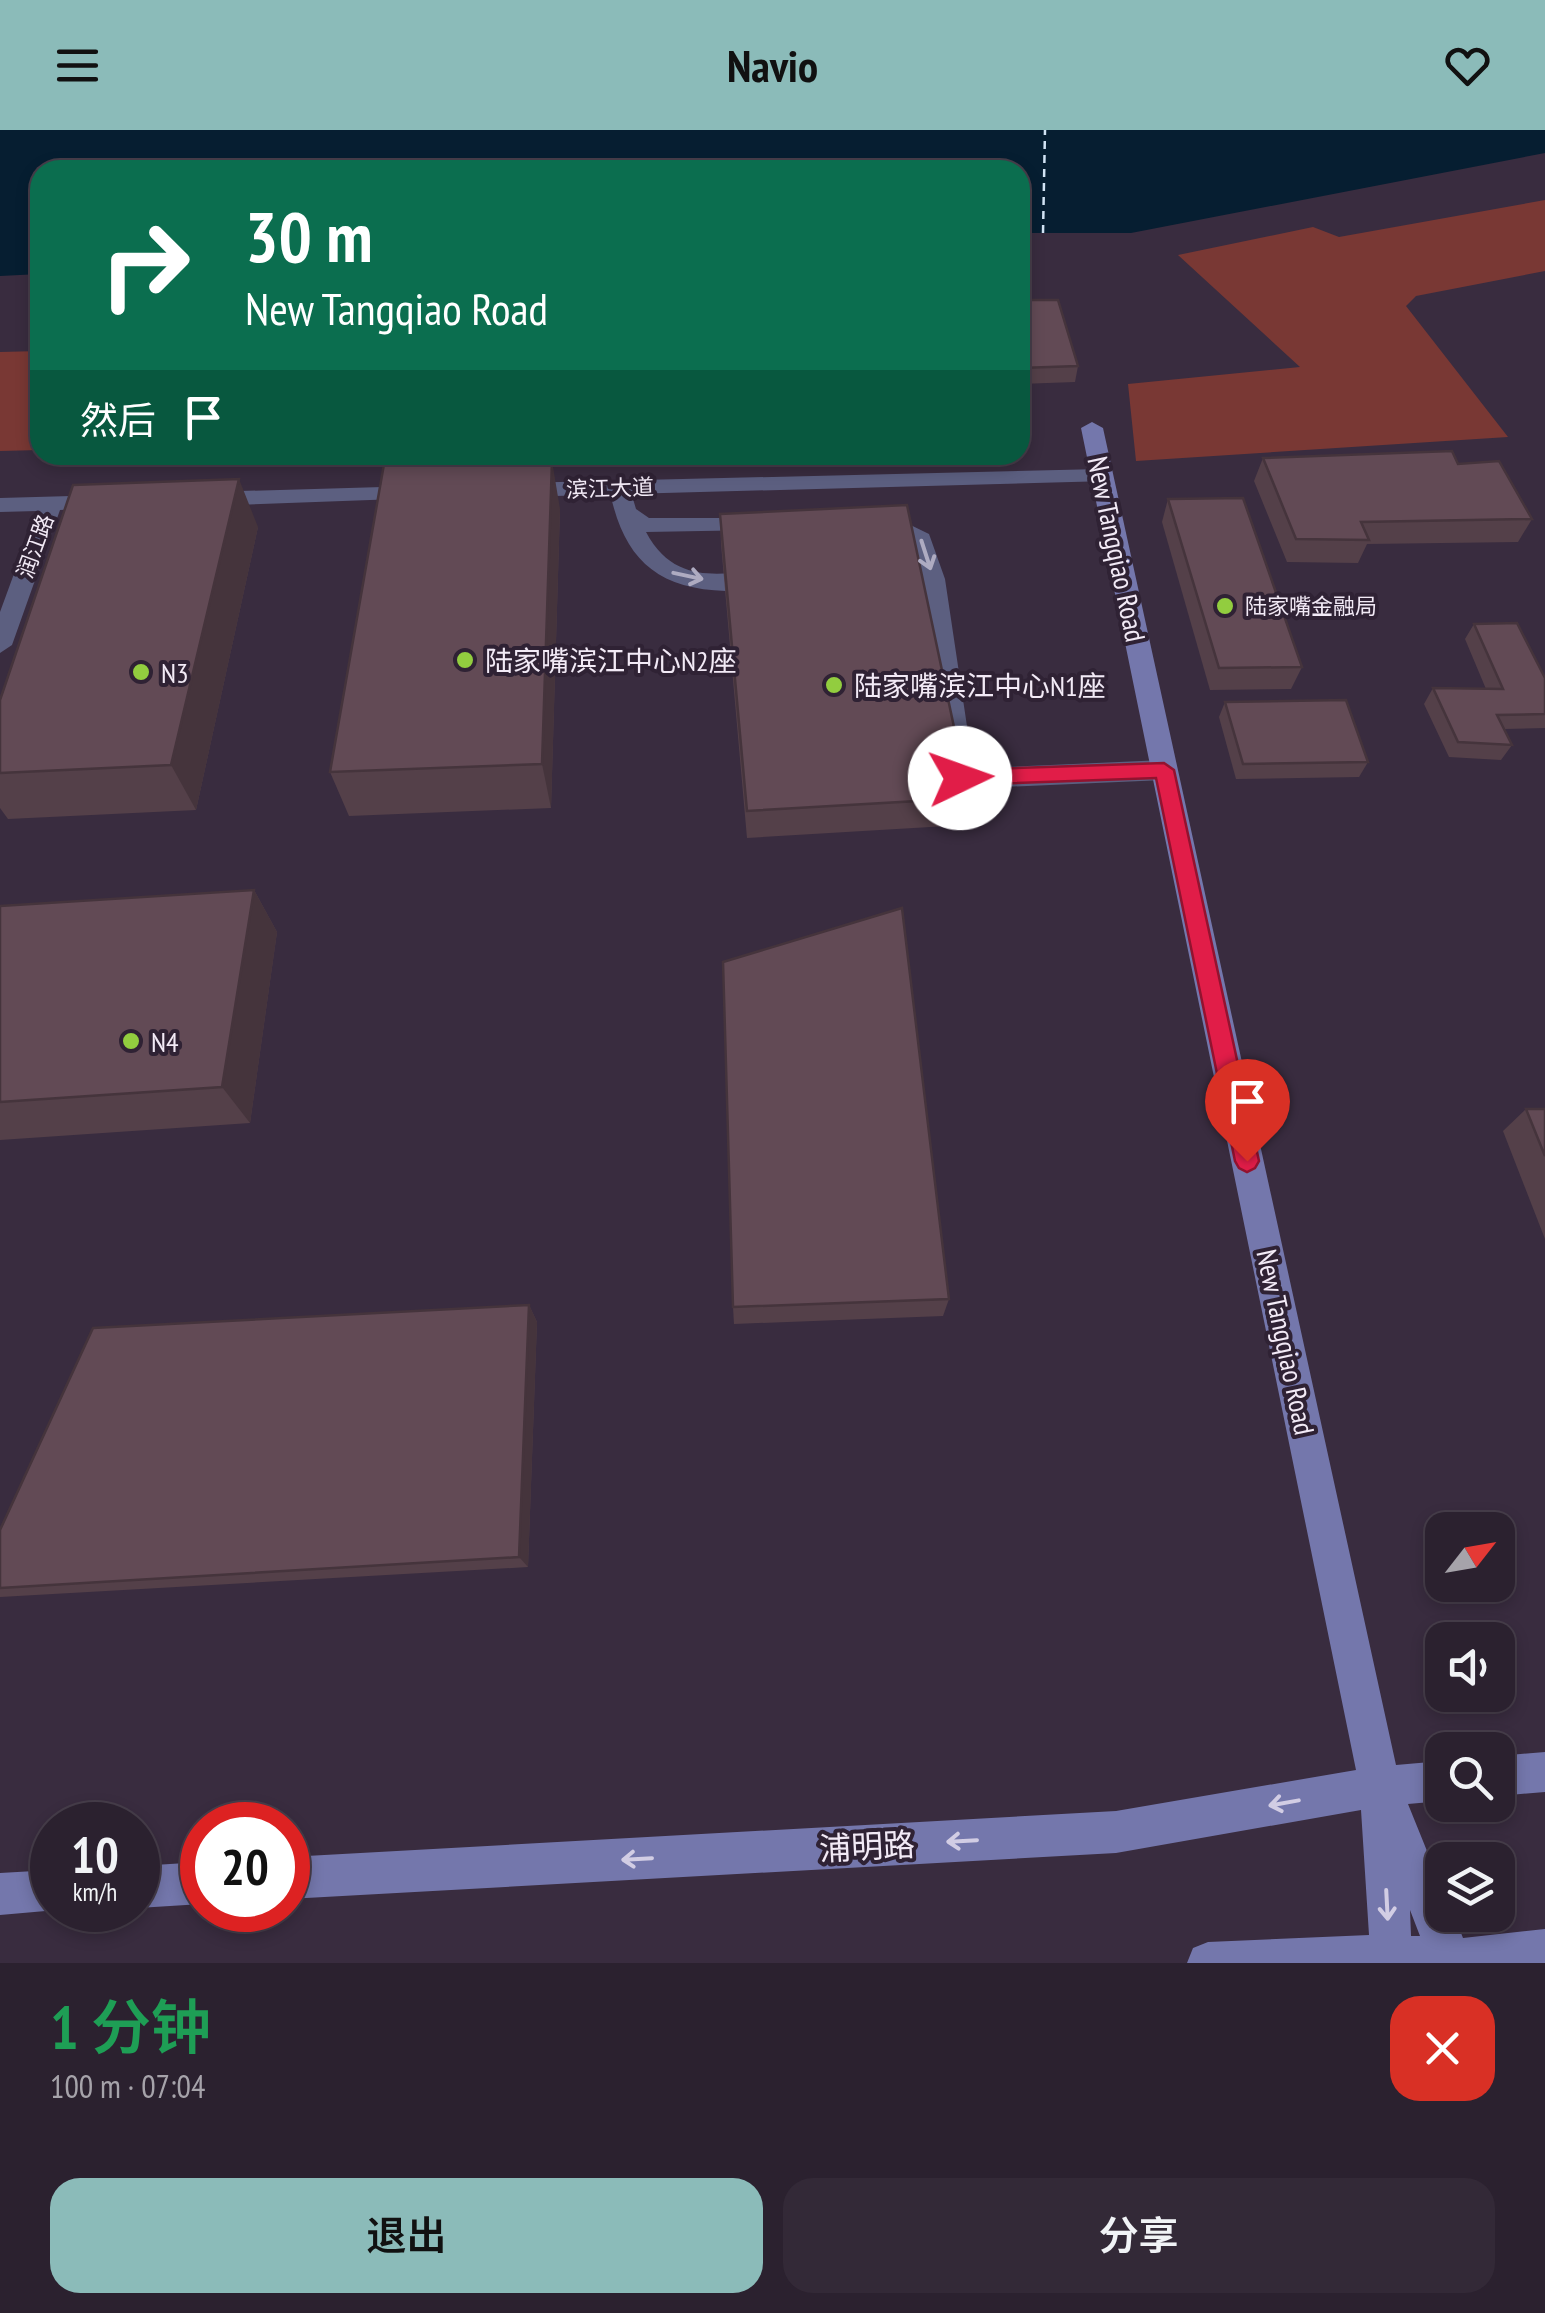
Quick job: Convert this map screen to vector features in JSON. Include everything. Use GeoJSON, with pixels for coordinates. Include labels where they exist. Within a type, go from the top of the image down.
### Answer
{"type":"FeatureCollection","features":[{"type":"Feature","properties":{"kind":"street","name":"New Tangqiao Road"},"geometry":{"type":"LineString","coordinates":[[1092,428],[1380,1786],[1391,1959]]}},
{"type":"Feature","properties":{"kind":"street","name":"滨江大道"},"geometry":{"type":"LineString","coordinates":[[502,491],[622,499],[1101,476]]}},
{"type":"Feature","properties":{"kind":"street"},"geometry":{"type":"LineString","coordinates":[[188,500],[444,492]]}},
{"type":"Feature","properties":{"kind":"street"},"geometry":{"type":"LineString","coordinates":[[622,499],[644,525],[787,523]]}},
{"type":"Feature","properties":{"kind":"street"},"geometry":{"type":"LineString","coordinates":[[622,499],[650,558],[679,578],[787,583]]}},
{"type":"Feature","properties":{"kind":"street"},"geometry":{"type":"LineString","coordinates":[[0,506],[129,502]]}},
{"type":"Feature","properties":{"kind":"street","name":"润江路"},"geometry":{"type":"LineString","coordinates":[[0,645],[50,504]]}},
{"type":"Feature","properties":{"kind":"street"},"geometry":{"type":"LineString","coordinates":[[855,522],[892,523],[921,539],[933,578],[957,752],[961,764],[985,776]]}},
{"type":"Feature","properties":{"kind":"street"},"geometry":{"type":"LineString","coordinates":[[906,762],[934,780],[1164,770]]}},
{"type":"Feature","properties":{"kind":"street"},"geometry":{"type":"LineString","coordinates":[[1515,1775],[1545,1772]]}},
{"type":"Feature","properties":{"kind":"street","name":"浦明路"},"geometry":{"type":"LineString","coordinates":[[310,1877],[1116,1832],[1425,1782]]}},
{"type":"Feature","properties":{"kind":"street","name":"New Tangqiao Road"},"geometry":{"type":"LineString","coordinates":[[1380,1786],[1452,1962]]}},
{"type":"Feature","properties":{"kind":"street"},"geometry":{"type":"LineString","coordinates":[[0,1894],[30,1892]]}},
{"type":"Feature","properties":{"kind":"street"},"geometry":{"type":"LineString","coordinates":[[1208,1963],[1391,1959],[1452,1962],[1545,1950]]}},
{"type":"Feature","properties":{"kind":"shaded area"},"geometry":{"type":"Polygon","coordinates":[[[1545,200],[1545,271],[1416,296],[1406,306],[1508,437],[1136,461],[1128,384],[1300,367],[1178,255],[1313,227],[1339,237],[1545,200]]]}},
{"type":"Feature","properties":{"kind":"shaded area"},"geometry":{"type":"Polygon","coordinates":[[[30,351],[30,450],[0,451],[0,352],[30,351]]]}},
{"type":"Feature","properties":{"kind":"water"},"geometry":{"type":"Polygon","coordinates":[[[0,130],[1545,130],[1545,153],[1131,233],[1030,233],[1030,160],[30,160],[30,274],[0,276],[0,130]]]}},
{"type":"Feature","properties":{"kind":"building"},"geometry":{"type":"Polygon","coordinates":[[[1030,300],[1058,300],[1078,366],[1030,368],[1030,300]]]}},
{"type":"Feature","properties":{"kind":"building"},"geometry":{"type":"Polygon","coordinates":[[[1452,451],[1458,464],[1499,461],[1532,519],[1361,522],[1369,540],[1296,539],[1263,458],[1452,451]]]}},
{"type":"Feature","properties":{"kind":"building","name":"陆家嘴滨江中心N2座"},"geometry":{"type":"Polygon","coordinates":[[[384,465],[552,465],[542,764],[330,772],[384,465]]]}},
{"type":"Feature","properties":{"kind":"building","name":"N3"},"geometry":{"type":"Polygon","coordinates":[[[239,479],[171,765],[0,773],[0,700],[73,485],[239,479]]]}},
{"type":"Feature","properties":{"kind":"building","name":"陆家嘴金融局"},"geometry":{"type":"Polygon","coordinates":[[[1243,498],[1302,667],[1219,668],[1168,499],[1243,498]]]}},
{"type":"Feature","properties":{"kind":"building","name":"陆家嘴滨江中心N1座"},"geometry":{"type":"Polygon","coordinates":[[[907,505],[969,798],[747,811],[720,514],[907,505]]]}},
{"type":"Feature","properties":{"kind":"building"},"geometry":{"type":"Polygon","coordinates":[[[1517,623],[1545,678],[1545,714],[1497,715],[1512,745],[1458,742],[1433,688],[1503,689],[1474,624],[1517,623]]]}},
{"type":"Feature","properties":{"kind":"building"},"geometry":{"type":"Polygon","coordinates":[[[1346,700],[1368,762],[1243,764],[1225,702],[1346,700]]]}},
{"type":"Feature","properties":{"kind":"building","name":"N4"},"geometry":{"type":"Polygon","coordinates":[[[254,890],[222,1087],[0,1102],[0,906],[254,890]]]}},
{"type":"Feature","properties":{"kind":"building"},"geometry":{"type":"Polygon","coordinates":[[[902,908],[949,1299],[733,1307],[723,962],[902,908]]]}},
{"type":"Feature","properties":{"kind":"building"},"geometry":{"type":"Polygon","coordinates":[[[1526,1109],[1545,1109],[1545,1156],[1526,1109]]]}},
{"type":"Feature","properties":{"kind":"building"},"geometry":{"type":"Polygon","coordinates":[[[529,1305],[519,1557],[0,1588],[0,1530],[93,1328],[529,1305]]]}},
{"type":"Feature","properties":{"kind":"ferry route"},"geometry":{"type":"LineString","coordinates":[[1043,233],[1045,130]]}},
{"type":"Feature","properties":{"kind":"place","name":"陆家嘴金融局"},"geometry":{"type":"Point","coordinates":[1225,606]}},
{"type":"Feature","properties":{"kind":"place","name":"陆家嘴滨江中心N2座"},"geometry":{"type":"Point","coordinates":[465,660]}},
{"type":"Feature","properties":{"kind":"place","name":"N3"},"geometry":{"type":"Point","coordinates":[141,672]}},
{"type":"Feature","properties":{"kind":"place","name":"陆家嘴滨江中心N1座"},"geometry":{"type":"Point","coordinates":[834,685]}},
{"type":"Feature","properties":{"kind":"place","name":"N4"},"geometry":{"type":"Point","coordinates":[131,1041]}},
{"type":"Feature","properties":{"kind":"route"},"geometry":{"type":"LineString","coordinates":[[960,778],[1164,770],[1247,1161]]}}]}
